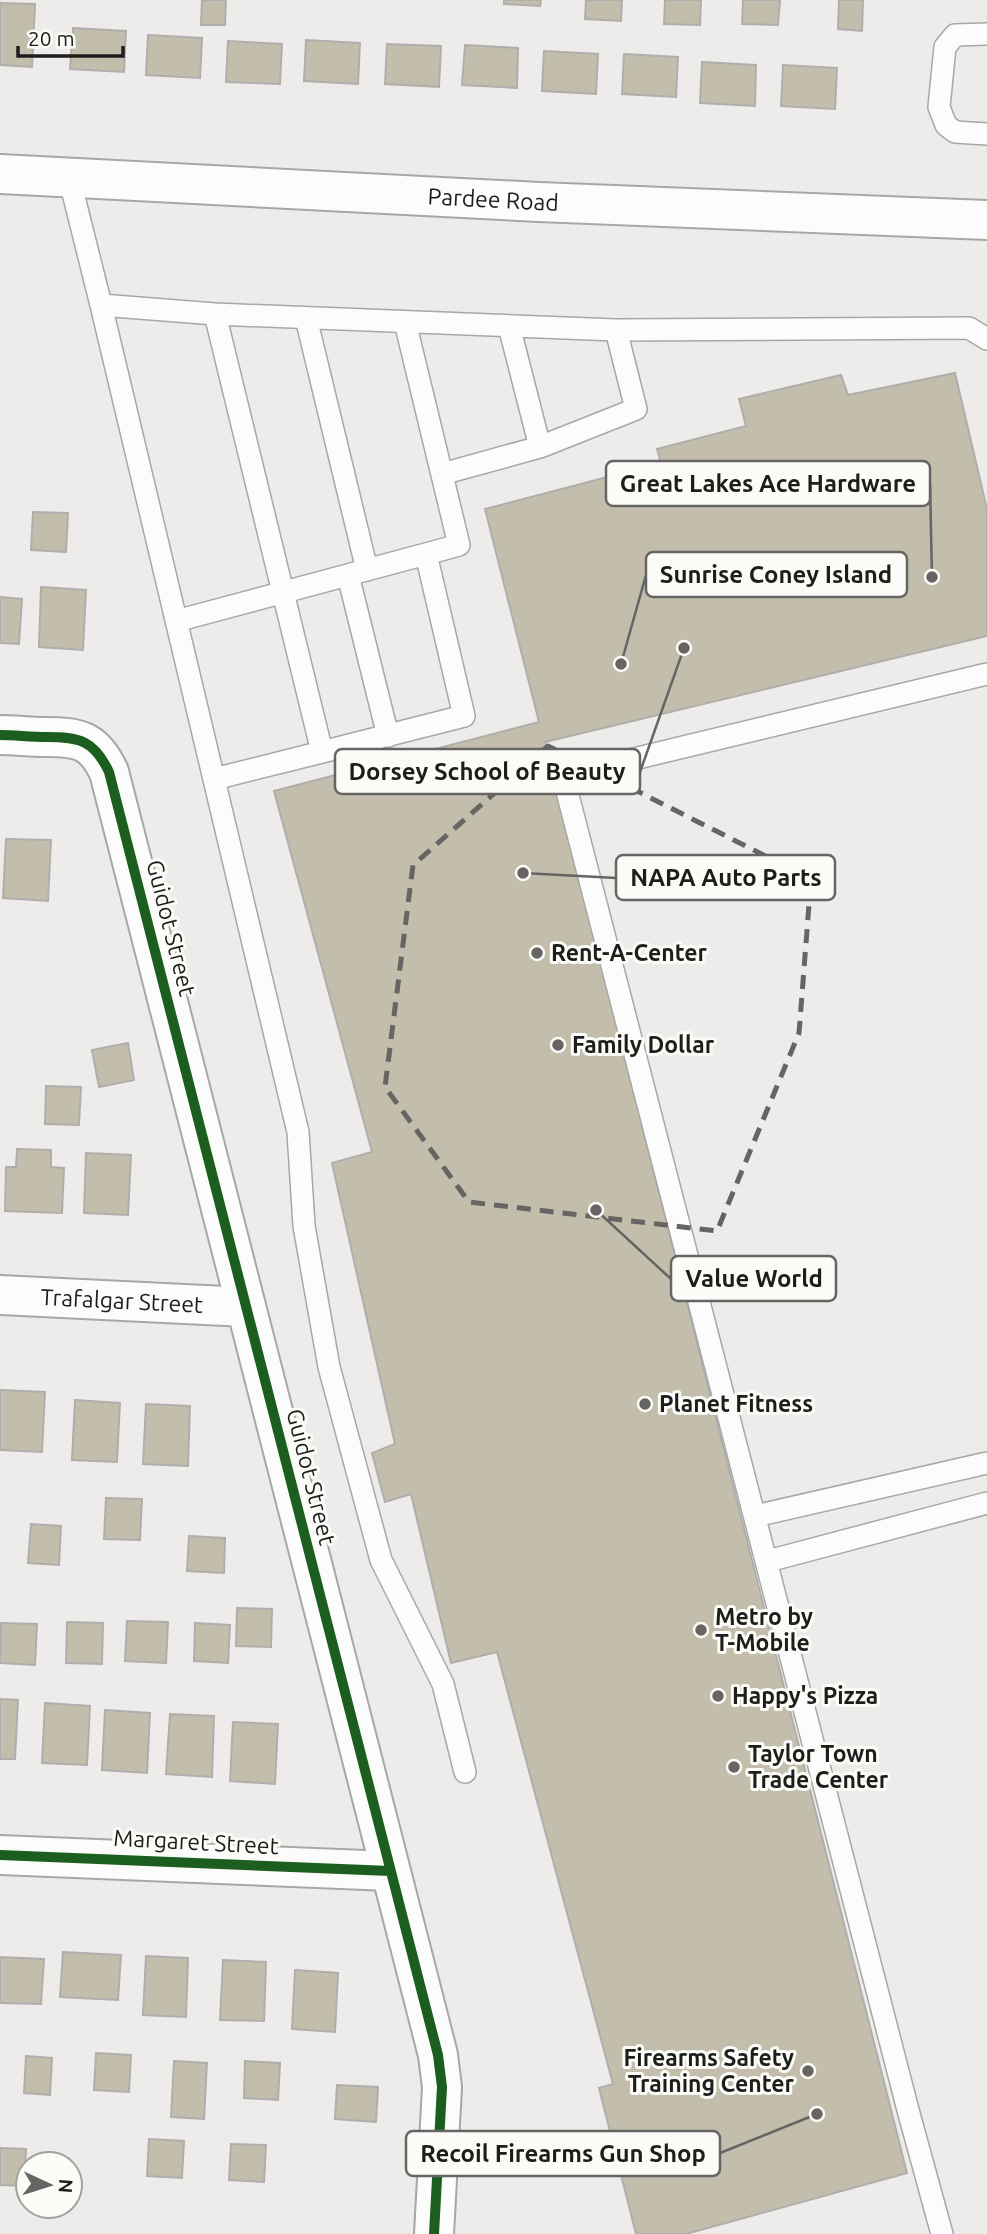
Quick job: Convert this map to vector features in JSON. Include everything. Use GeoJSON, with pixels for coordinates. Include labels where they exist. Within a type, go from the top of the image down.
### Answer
{"type":"FeatureCollection","features":[{"type":"Feature","properties":{"kind":"street","name":"Pardee Road"},"geometry":{"type":"LineString","coordinates":[[0,174],[539,202],[987,220]]}},
{"type":"Feature","properties":{"kind":"street","name":"Guidot Street"},"geometry":{"type":"LineString","coordinates":[[0,734],[62,736],[87,743],[102,756],[109,772],[438,2055],[442,2087],[434,2234]]}},
{"type":"Feature","properties":{"kind":"street","name":"Trafalgar Street"},"geometry":{"type":"LineString","coordinates":[[0,1295],[246,1307]]}},
{"type":"Feature","properties":{"kind":"street","name":"Margaret Street"},"geometry":{"type":"LineString","coordinates":[[0,1855],[390,1871]]}},
{"type":"Feature","properties":{"kind":"lane"},"geometry":{"type":"LineString","coordinates":[[987,34],[955,35],[945,47],[939,107],[946,125],[955,132],[987,134]]}},
{"type":"Feature","properties":{"kind":"lane"},"geometry":{"type":"LineString","coordinates":[[69,177],[298,1132],[304,1226],[328,1367],[381,1560],[443,1684],[465,1772]]}},
{"type":"Feature","properties":{"kind":"lane"},"geometry":{"type":"LineString","coordinates":[[101,305],[215,314],[616,330],[969,328],[987,339]]}},
{"type":"Feature","properties":{"kind":"lane"},"geometry":{"type":"LineString","coordinates":[[215,314],[321,752]]}},
{"type":"Feature","properties":{"kind":"lane"},"geometry":{"type":"LineString","coordinates":[[306,318],[388,736]]}},
{"type":"Feature","properties":{"kind":"lane"},"geometry":{"type":"LineString","coordinates":[[176,621],[459,545],[405,322]]}},
{"type":"Feature","properties":{"kind":"lane"},"geometry":{"type":"LineString","coordinates":[[509,326],[540,447]]}},
{"type":"Feature","properties":{"kind":"lane"},"geometry":{"type":"LineString","coordinates":[[442,474],[540,447],[636,409],[616,330]]}},
{"type":"Feature","properties":{"kind":"lane"},"geometry":{"type":"LineString","coordinates":[[214,779],[464,716],[426,554]]}},
{"type":"Feature","properties":{"kind":"lane"},"geometry":{"type":"LineString","coordinates":[[942,2234],[563,776],[987,674]]}},
{"type":"Feature","properties":{"kind":"lane"},"geometry":{"type":"LineString","coordinates":[[755,1517],[987,1462]]}},
{"type":"Feature","properties":{"kind":"lane"},"geometry":{"type":"LineString","coordinates":[[768,1561],[987,1503]]}},
{"type":"Feature","properties":{"kind":"highlighted area"},"geometry":{"type":"Polygon","coordinates":[[[548,746],[811,879],[799,1033],[717,1231],[469,1202],[385,1087],[413,865],[548,746]]]}},
{"type":"Feature","properties":{"kind":"building"},"geometry":{"type":"Polygon","coordinates":[[[202,0],[226,0],[225,25],[201,25],[202,0]]]}},
{"type":"Feature","properties":{"kind":"building"},"geometry":{"type":"Polygon","coordinates":[[[504,0],[541,0],[540,6],[504,4],[504,0]]]}},
{"type":"Feature","properties":{"kind":"building"},"geometry":{"type":"Polygon","coordinates":[[[586,0],[622,0],[621,21],[585,19],[586,0]]]}},
{"type":"Feature","properties":{"kind":"building"},"geometry":{"type":"Polygon","coordinates":[[[665,0],[701,0],[700,25],[664,24],[665,0]]]}},
{"type":"Feature","properties":{"kind":"building"},"geometry":{"type":"Polygon","coordinates":[[[743,0],[780,0],[778,25],[742,24],[743,0]]]}},
{"type":"Feature","properties":{"kind":"building"},"geometry":{"type":"Polygon","coordinates":[[[839,0],[863,0],[862,31],[838,29],[839,0]]]}},
{"type":"Feature","properties":{"kind":"building"},"geometry":{"type":"Polygon","coordinates":[[[0,3],[35,4],[32,67],[0,65],[0,3]]]}},
{"type":"Feature","properties":{"kind":"building"},"geometry":{"type":"Polygon","coordinates":[[[73,28],[126,31],[124,72],[70,69],[73,28]]]}},
{"type":"Feature","properties":{"kind":"building"},"geometry":{"type":"Polygon","coordinates":[[[148,35],[202,38],[200,78],[146,75],[148,35]]]}},
{"type":"Feature","properties":{"kind":"building"},"geometry":{"type":"Polygon","coordinates":[[[306,40],[360,43],[358,84],[304,81],[306,40]]]}},
{"type":"Feature","properties":{"kind":"building"},"geometry":{"type":"Polygon","coordinates":[[[228,41],[282,44],[280,84],[226,82],[228,41]]]}},
{"type":"Feature","properties":{"kind":"building"},"geometry":{"type":"Polygon","coordinates":[[[387,44],[441,46],[439,87],[385,84],[387,44]]]}},
{"type":"Feature","properties":{"kind":"building"},"geometry":{"type":"Polygon","coordinates":[[[465,45],[518,48],[517,88],[462,85],[465,45]]]}},
{"type":"Feature","properties":{"kind":"building"},"geometry":{"type":"Polygon","coordinates":[[[544,51],[598,54],[596,94],[542,91],[544,51]]]}},
{"type":"Feature","properties":{"kind":"building"},"geometry":{"type":"Polygon","coordinates":[[[624,54],[678,57],[676,97],[622,94],[624,54]]]}},
{"type":"Feature","properties":{"kind":"building"},"geometry":{"type":"Polygon","coordinates":[[[702,62],[756,65],[755,106],[700,103],[702,62]]]}},
{"type":"Feature","properties":{"kind":"building"},"geometry":{"type":"Polygon","coordinates":[[[783,65],[837,68],[835,109],[781,106],[783,65]]]}},
{"type":"Feature","properties":{"kind":"building"},"geometry":{"type":"Polygon","coordinates":[[[955,373],[987,509],[987,636],[545,742],[907,2173],[686,2234],[636,2234],[599,2088],[613,2084],[497,1652],[451,1663],[411,1494],[385,1502],[372,1453],[395,1444],[332,1163],[372,1152],[274,791],[539,722],[485,509],[661,463],[657,449],[746,426],[739,399],[841,375],[848,395],[955,373]]]}},
{"type":"Feature","properties":{"kind":"building"},"geometry":{"type":"Polygon","coordinates":[[[33,512],[68,513],[66,552],[31,550],[33,512]]]}},
{"type":"Feature","properties":{"kind":"building"},"geometry":{"type":"Polygon","coordinates":[[[41,587],[86,590],[83,650],[39,647],[41,587]]]}},
{"type":"Feature","properties":{"kind":"building"},"geometry":{"type":"Polygon","coordinates":[[[0,597],[22,599],[19,644],[0,643],[0,597]]]}},
{"type":"Feature","properties":{"kind":"building"},"geometry":{"type":"Polygon","coordinates":[[[6,839],[51,840],[48,901],[3,898],[6,839]]]}},
{"type":"Feature","properties":{"kind":"building"},"geometry":{"type":"Polygon","coordinates":[[[128,1043],[134,1080],[99,1087],[92,1050],[128,1043]]]}},
{"type":"Feature","properties":{"kind":"building"},"geometry":{"type":"Polygon","coordinates":[[[46,1086],[81,1087],[79,1125],[45,1124],[46,1086]]]}},
{"type":"Feature","properties":{"kind":"building"},"geometry":{"type":"Polygon","coordinates":[[[17,1149],[51,1150],[51,1167],[64,1168],[62,1213],[5,1211],[6,1167],[16,1167],[17,1149]]]}},
{"type":"Feature","properties":{"kind":"building"},"geometry":{"type":"Polygon","coordinates":[[[86,1153],[131,1155],[128,1215],[84,1213],[86,1153]]]}},
{"type":"Feature","properties":{"kind":"building"},"geometry":{"type":"Polygon","coordinates":[[[0,1390],[45,1392],[42,1452],[0,1450],[0,1390]]]}},
{"type":"Feature","properties":{"kind":"building"},"geometry":{"type":"Polygon","coordinates":[[[75,1400],[120,1403],[117,1462],[72,1460],[75,1400]]]}},
{"type":"Feature","properties":{"kind":"building"},"geometry":{"type":"Polygon","coordinates":[[[146,1404],[190,1406],[188,1466],[143,1464],[146,1404]]]}},
{"type":"Feature","properties":{"kind":"building"},"geometry":{"type":"Polygon","coordinates":[[[106,1498],[142,1499],[140,1540],[104,1539],[106,1498]]]}},
{"type":"Feature","properties":{"kind":"building"},"geometry":{"type":"Polygon","coordinates":[[[31,1524],[61,1526],[59,1565],[28,1563],[31,1524]]]}},
{"type":"Feature","properties":{"kind":"building"},"geometry":{"type":"Polygon","coordinates":[[[189,1536],[225,1538],[224,1573],[187,1571],[189,1536]]]}},
{"type":"Feature","properties":{"kind":"building"},"geometry":{"type":"Polygon","coordinates":[[[237,1608],[272,1609],[271,1647],[236,1646],[237,1608]]]}},
{"type":"Feature","properties":{"kind":"building"},"geometry":{"type":"Polygon","coordinates":[[[127,1621],[168,1622],[166,1663],[125,1661],[127,1621]]]}},
{"type":"Feature","properties":{"kind":"building"},"geometry":{"type":"Polygon","coordinates":[[[67,1622],[103,1623],[102,1664],[66,1663],[67,1622]]]}},
{"type":"Feature","properties":{"kind":"building"},"geometry":{"type":"Polygon","coordinates":[[[1,1623],[37,1624],[35,1665],[0,1663],[1,1623]]]}},
{"type":"Feature","properties":{"kind":"building"},"geometry":{"type":"Polygon","coordinates":[[[195,1623],[230,1625],[228,1663],[194,1661],[195,1623]]]}},
{"type":"Feature","properties":{"kind":"building"},"geometry":{"type":"Polygon","coordinates":[[[0,1699],[18,1700],[15,1759],[0,1759],[0,1699]]]}},
{"type":"Feature","properties":{"kind":"building"},"geometry":{"type":"Polygon","coordinates":[[[45,1703],[90,1706],[87,1765],[42,1763],[45,1703]]]}},
{"type":"Feature","properties":{"kind":"building"},"geometry":{"type":"Polygon","coordinates":[[[105,1710],[150,1713],[147,1773],[102,1770],[105,1710]]]}},
{"type":"Feature","properties":{"kind":"building"},"geometry":{"type":"Polygon","coordinates":[[[170,1714],[214,1716],[212,1777],[166,1774],[170,1714]]]}},
{"type":"Feature","properties":{"kind":"building"},"geometry":{"type":"Polygon","coordinates":[[[233,1722],[278,1724],[275,1784],[230,1781],[233,1722]]]}},
{"type":"Feature","properties":{"kind":"building"},"geometry":{"type":"Polygon","coordinates":[[[63,1952],[121,1955],[118,2000],[60,1997],[63,1952]]]}},
{"type":"Feature","properties":{"kind":"building"},"geometry":{"type":"Polygon","coordinates":[[[146,1956],[188,1958],[186,2017],[143,2015],[146,1956]]]}},
{"type":"Feature","properties":{"kind":"building"},"geometry":{"type":"Polygon","coordinates":[[[0,1957],[44,1959],[41,2004],[0,2003],[0,1957]]]}},
{"type":"Feature","properties":{"kind":"building"},"geometry":{"type":"Polygon","coordinates":[[[223,1960],[266,1962],[264,2021],[220,2020],[223,1960]]]}},
{"type":"Feature","properties":{"kind":"building"},"geometry":{"type":"Polygon","coordinates":[[[295,1970],[338,1973],[335,2032],[292,2029],[295,1970]]]}},
{"type":"Feature","properties":{"kind":"building"},"geometry":{"type":"Polygon","coordinates":[[[96,2053],[131,2055],[129,2092],[94,2090],[96,2053]]]}},
{"type":"Feature","properties":{"kind":"building"},"geometry":{"type":"Polygon","coordinates":[[[26,2056],[52,2058],[50,2095],[24,2093],[26,2056]]]}},
{"type":"Feature","properties":{"kind":"building"},"geometry":{"type":"Polygon","coordinates":[[[174,2061],[207,2063],[204,2119],[171,2117],[174,2061]]]}},
{"type":"Feature","properties":{"kind":"building"},"geometry":{"type":"Polygon","coordinates":[[[245,2061],[280,2063],[278,2100],[244,2098],[245,2061]]]}},
{"type":"Feature","properties":{"kind":"building"},"geometry":{"type":"Polygon","coordinates":[[[337,2085],[378,2087],[376,2122],[335,2119],[337,2085]]]}},
{"type":"Feature","properties":{"kind":"building"},"geometry":{"type":"Polygon","coordinates":[[[149,2139],[184,2141],[182,2178],[147,2176],[149,2139]]]}},
{"type":"Feature","properties":{"kind":"building"},"geometry":{"type":"Polygon","coordinates":[[[231,2144],[266,2145],[264,2182],[229,2180],[231,2144]]]}},
{"type":"Feature","properties":{"kind":"building"},"geometry":{"type":"Polygon","coordinates":[[[0,2148],[26,2149],[14,2150],[14,2186],[0,2185],[0,2148]]]}},
{"type":"Feature","properties":{"kind":"cycle path"},"geometry":{"type":"LineString","coordinates":[[0,735],[58,737],[84,742],[97,753],[109,772],[438,2055],[442,2087],[434,2234]]}},
{"type":"Feature","properties":{"kind":"cycle path"},"geometry":{"type":"LineString","coordinates":[[0,1855],[390,1871]]}},
{"type":"Feature","properties":{"kind":"place","name":"Great Lakes Ace Hardware"},"geometry":{"type":"Point","coordinates":[932,577]}},
{"type":"Feature","properties":{"kind":"place","name":"Dorsey School of Beauty"},"geometry":{"type":"Point","coordinates":[684,648]}},
{"type":"Feature","properties":{"kind":"place","name":"Sunrise Coney Island"},"geometry":{"type":"Point","coordinates":[621,664]}},
{"type":"Feature","properties":{"kind":"place","name":"NAPA Auto Parts"},"geometry":{"type":"Point","coordinates":[523,873]}},
{"type":"Feature","properties":{"kind":"place","name":"Rent-A-Center"},"geometry":{"type":"Point","coordinates":[537,953]}},
{"type":"Feature","properties":{"kind":"place","name":"Family Dollar"},"geometry":{"type":"Point","coordinates":[558,1045]}},
{"type":"Feature","properties":{"kind":"place","name":"Value World"},"geometry":{"type":"Point","coordinates":[596,1210]}},
{"type":"Feature","properties":{"kind":"place","name":"Planet Fitness"},"geometry":{"type":"Point","coordinates":[645,1404]}},
{"type":"Feature","properties":{"kind":"place","name":"Metro by T-Mobile"},"geometry":{"type":"Point","coordinates":[701,1630]}},
{"type":"Feature","properties":{"kind":"place","name":"Happy's Pizza"},"geometry":{"type":"Point","coordinates":[718,1696]}},
{"type":"Feature","properties":{"kind":"place","name":"Taylor Town Trade Center"},"geometry":{"type":"Point","coordinates":[734,1767]}},
{"type":"Feature","properties":{"kind":"place","name":"Firearms Safety Training Center"},"geometry":{"type":"Point","coordinates":[808,2071]}},
{"type":"Feature","properties":{"kind":"place","name":"Recoil Firearms Gun Shop"},"geometry":{"type":"Point","coordinates":[817,2114]}}]}
